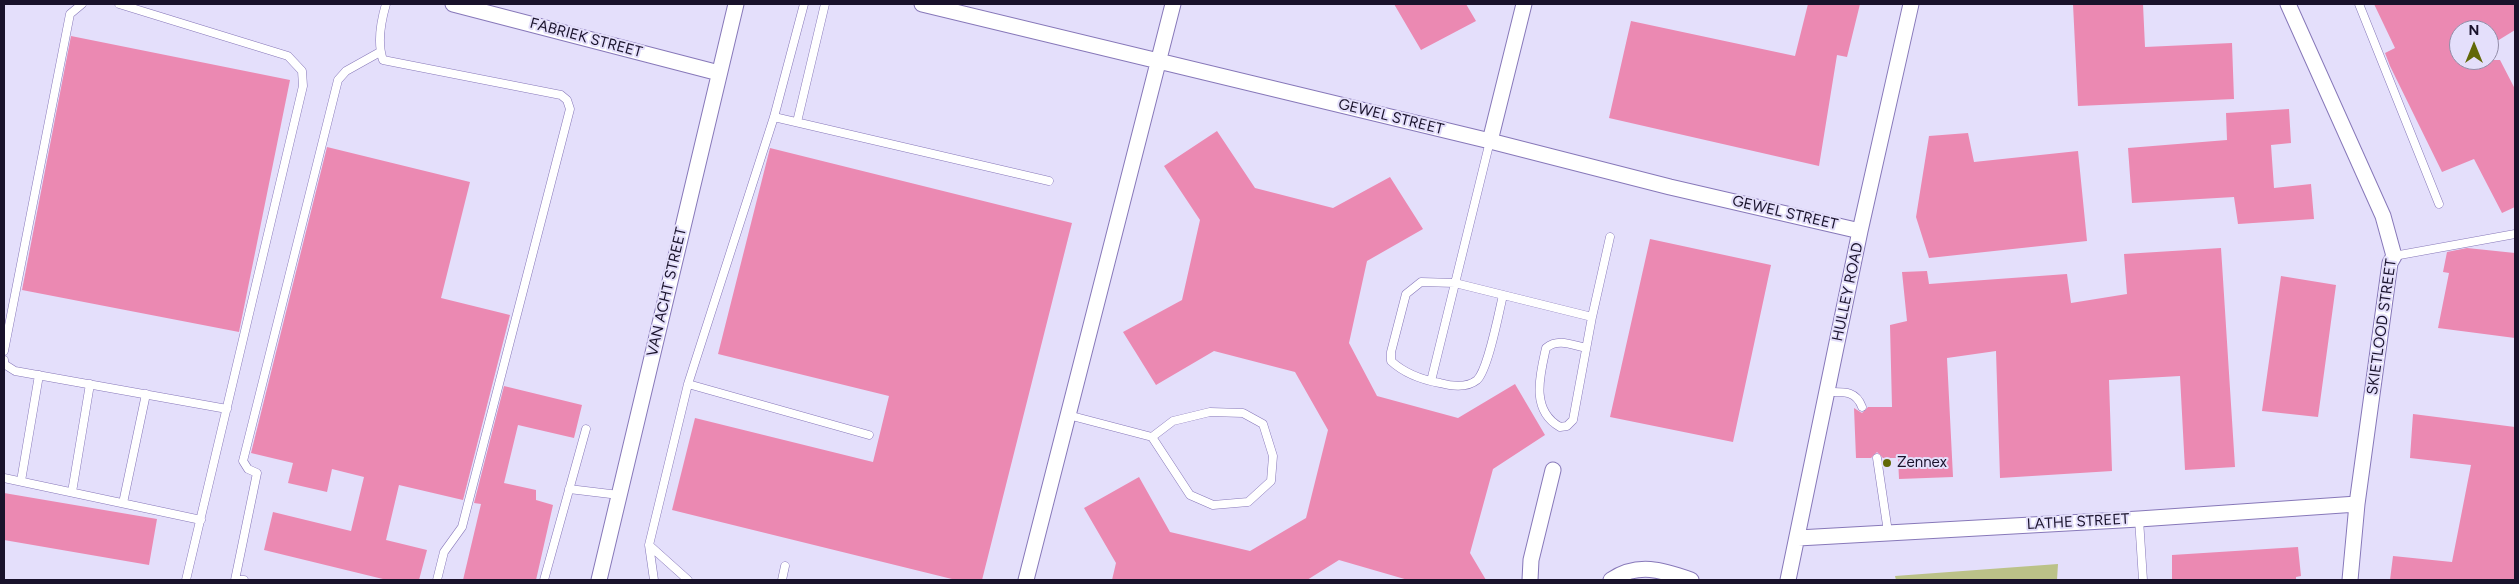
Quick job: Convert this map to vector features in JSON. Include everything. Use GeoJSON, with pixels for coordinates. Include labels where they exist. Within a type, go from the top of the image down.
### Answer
{"type":"FeatureCollection","features":[{"type":"Feature","properties":{"kind":"street","name":"FABRIEK STREET"},"geometry":{"type":"LineString","coordinates":[[453,4],[719,73]]}},
{"type":"Feature","properties":{"kind":"street","name":"VAN ACHT STREET"},"geometry":{"type":"LineString","coordinates":[[600,580],[736,4]]}},
{"type":"Feature","properties":{"kind":"street","name":"GEWEL STREET"},"geometry":{"type":"LineString","coordinates":[[922,4],[1159,60],[1670,187],[1860,231]]}},
{"type":"Feature","properties":{"kind":"street"},"geometry":{"type":"LineString","coordinates":[[1026,580],[1173,4]]}},
{"type":"Feature","properties":{"kind":"street"},"geometry":{"type":"LineString","coordinates":[[1490,141],[1524,4]]}},
{"type":"Feature","properties":{"kind":"street","name":"HULLEY ROAD"},"geometry":{"type":"LineString","coordinates":[[1788,580],[1860,231],[1910,4]]}},
{"type":"Feature","properties":{"kind":"street","name":"SKIETLOOD STREET"},"geometry":{"type":"LineString","coordinates":[[2288,4],[2383,216],[2394,256],[2390,263],[2357,504],[2350,580]]}},
{"type":"Feature","properties":{"kind":"street"},"geometry":{"type":"LineString","coordinates":[[1530,580],[1531,560],[1554,470]]}},
{"type":"Feature","properties":{"kind":"street","name":"LATHE STREET"},"geometry":{"type":"LineString","coordinates":[[1798,538],[2139,519],[2357,504]]}},
{"type":"Feature","properties":{"kind":"street"},"geometry":{"type":"LineString","coordinates":[[1611,580],[1620,574],[1636,568],[1653,568],[1690,580]]}},
{"type":"Feature","properties":{"kind":"lane"},"geometry":{"type":"LineString","coordinates":[[4,351],[70,14],[82,4]]}},
{"type":"Feature","properties":{"kind":"lane"},"geometry":{"type":"LineString","coordinates":[[119,4],[288,56],[302,71],[304,86],[186,580]]}},
{"type":"Feature","properties":{"kind":"lane"},"geometry":{"type":"LineString","coordinates":[[386,4],[381,18],[380,52],[382,60],[561,95],[567,100],[570,109],[462,527],[444,552],[437,580]]}},
{"type":"Feature","properties":{"kind":"lane"},"geometry":{"type":"LineString","coordinates":[[654,580],[649,545],[688,384],[774,117],[804,4]]}},
{"type":"Feature","properties":{"kind":"lane"},"geometry":{"type":"LineString","coordinates":[[797,122],[825,4]]}},
{"type":"Feature","properties":{"kind":"lane"},"geometry":{"type":"LineString","coordinates":[[2359,4],[2439,204]]}},
{"type":"Feature","properties":{"kind":"lane"},"geometry":{"type":"LineString","coordinates":[[244,580],[235,580],[257,473],[248,469],[243,461],[338,80],[346,71],[380,52]]}},
{"type":"Feature","properties":{"kind":"lane"},"geometry":{"type":"LineString","coordinates":[[774,117],[1049,180]]}},
{"type":"Feature","properties":{"kind":"lane"},"geometry":{"type":"LineString","coordinates":[[1431,381],[1490,141]]}},
{"type":"Feature","properties":{"kind":"lane"},"geometry":{"type":"LineString","coordinates":[[2394,256],[2515,234]]}},
{"type":"Feature","properties":{"kind":"lane"},"geometry":{"type":"LineString","coordinates":[[1586,348],[1563,342],[1553,342],[1546,348],[1539,397],[1550,422],[1560,427],[1568,426],[1573,420],[1592,317],[1610,237]]}},
{"type":"Feature","properties":{"kind":"lane"},"geometry":{"type":"LineString","coordinates":[[1503,295],[1484,369],[1477,380],[1466,385],[1453,386],[1431,381],[1399,368],[1391,361],[1391,352],[1406,294],[1413,286],[1421,282],[1455,283],[1592,317]]}},
{"type":"Feature","properties":{"kind":"lane"},"geometry":{"type":"LineString","coordinates":[[4,364],[15,371],[227,409]]}},
{"type":"Feature","properties":{"kind":"lane"},"geometry":{"type":"LineString","coordinates":[[21,481],[39,375]]}},
{"type":"Feature","properties":{"kind":"lane"},"geometry":{"type":"LineString","coordinates":[[72,492],[90,384]]}},
{"type":"Feature","properties":{"kind":"lane"},"geometry":{"type":"LineString","coordinates":[[688,384],[869,435]]}},
{"type":"Feature","properties":{"kind":"lane"},"geometry":{"type":"LineString","coordinates":[[1827,392],[1852,394],[1859,398],[1862,407]]}},
{"type":"Feature","properties":{"kind":"lane"},"geometry":{"type":"LineString","coordinates":[[123,503],[146,394]]}},
{"type":"Feature","properties":{"kind":"lane"},"geometry":{"type":"LineString","coordinates":[[1068,415],[1152,437],[1190,495],[1213,505],[1248,502],[1270,481],[1273,456],[1263,424],[1243,413],[1210,412],[1173,421],[1152,437]]}},
{"type":"Feature","properties":{"kind":"lane"},"geometry":{"type":"LineString","coordinates":[[544,580],[586,429]]}},
{"type":"Feature","properties":{"kind":"lane"},"geometry":{"type":"LineString","coordinates":[[1877,458],[1888,532]]}},
{"type":"Feature","properties":{"kind":"lane"},"geometry":{"type":"LineString","coordinates":[[4,478],[201,520]]}},
{"type":"Feature","properties":{"kind":"lane"},"geometry":{"type":"LineString","coordinates":[[569,490],[619,495]]}},
{"type":"Feature","properties":{"kind":"lane"},"geometry":{"type":"LineString","coordinates":[[2139,519],[2143,580]]}},
{"type":"Feature","properties":{"kind":"lane"},"geometry":{"type":"LineString","coordinates":[[649,545],[688,580]]}},
{"type":"Feature","properties":{"kind":"lane"},"geometry":{"type":"LineString","coordinates":[[782,580],[785,566]]}},
{"type":"Feature","properties":{"kind":"green space"},"geometry":{"type":"Polygon","coordinates":[[[2058,564],[2057,580],[1896,580],[1895,576],[2058,564]]]}},
{"type":"Feature","properties":{"kind":"building"},"geometry":{"type":"Polygon","coordinates":[[[1394,4],[1466,4],[1476,21],[1421,50],[1394,4]]]}},
{"type":"Feature","properties":{"kind":"building"},"geometry":{"type":"Polygon","coordinates":[[[1808,4],[1860,4],[1847,57],[1837,55],[1819,166],[1609,118],[1631,21],[1795,56],[1808,4]]]}},
{"type":"Feature","properties":{"kind":"building"},"geometry":{"type":"Polygon","coordinates":[[[2073,4],[2143,4],[2145,47],[2232,43],[2234,99],[2078,106],[2073,4]]]}},
{"type":"Feature","properties":{"kind":"building"},"geometry":{"type":"Polygon","coordinates":[[[2374,4],[2515,4],[2515,30],[2499,40],[2499,20],[2449,20],[2449,70],[2499,70],[2500,60],[2515,89],[2515,207],[2502,213],[2474,159],[2442,172],[2385,53],[2395,48],[2374,4]]]}},
{"type":"Feature","properties":{"kind":"building"},"geometry":{"type":"Polygon","coordinates":[[[71,36],[290,80],[239,332],[22,290],[71,36]]]}},
{"type":"Feature","properties":{"kind":"building"},"geometry":{"type":"Polygon","coordinates":[[[2289,109],[2291,143],[2271,145],[2274,188],[2311,184],[2314,219],[2238,224],[2234,197],[2132,203],[2128,148],[2227,140],[2226,113],[2289,109]]]}},
{"type":"Feature","properties":{"kind":"building"},"geometry":{"type":"Polygon","coordinates":[[[1217,131],[1255,188],[1333,208],[1390,177],[1423,229],[1367,261],[1349,343],[1377,396],[1458,418],[1515,384],[1545,435],[1493,469],[1470,553],[1486,580],[1408,580],[1339,560],[1307,580],[1112,580],[1116,563],[1084,508],[1139,477],[1170,532],[1250,551],[1306,518],[1328,430],[1295,372],[1214,351],[1156,385],[1123,332],[1182,300],[1200,220],[1164,166],[1217,131]]]}},
{"type":"Feature","properties":{"kind":"building"},"geometry":{"type":"Polygon","coordinates":[[[1968,133],[1974,162],[2078,151],[2087,241],[1929,258],[1916,217],[1929,136],[1968,133]]]}},
{"type":"Feature","properties":{"kind":"building"},"geometry":{"type":"Polygon","coordinates":[[[327,147],[470,182],[441,298],[510,315],[463,500],[399,485],[386,540],[427,550],[419,580],[387,580],[264,550],[273,512],[351,531],[364,477],[332,469],[327,492],[288,483],[293,463],[251,453],[327,147]]]}},
{"type":"Feature","properties":{"kind":"building"},"geometry":{"type":"Polygon","coordinates":[[[770,148],[1072,223],[982,580],[956,580],[672,510],[695,418],[873,462],[889,396],[718,354],[770,148]]]}},
{"type":"Feature","properties":{"kind":"building"},"geometry":{"type":"Polygon","coordinates":[[[1650,239],[1771,265],[1733,442],[1610,417],[1650,239]]]}},
{"type":"Feature","properties":{"kind":"building"},"geometry":{"type":"Polygon","coordinates":[[[2221,248],[2235,467],[2185,470],[2180,376],[2109,380],[2112,471],[2000,478],[1996,351],[1947,358],[1953,477],[1899,479],[1898,458],[1883,458],[1877,452],[1871,458],[1856,458],[1854,408],[1862,413],[1868,407],[1892,407],[1890,325],[1907,321],[1902,272],[1927,271],[1929,284],[2067,274],[2071,303],[2127,294],[2124,254],[2221,248]]]}},
{"type":"Feature","properties":{"kind":"building"},"geometry":{"type":"Polygon","coordinates":[[[2467,248],[2515,253],[2515,338],[2438,328],[2449,273],[2443,272],[2447,252],[2467,248]]]}},
{"type":"Feature","properties":{"kind":"building"},"geometry":{"type":"Polygon","coordinates":[[[2281,276],[2336,285],[2318,417],[2262,411],[2281,276]]]}},
{"type":"Feature","properties":{"kind":"building"},"geometry":{"type":"Polygon","coordinates":[[[504,386],[582,405],[574,438],[518,425],[504,483],[536,490],[536,500],[553,505],[536,580],[463,580],[481,504],[474,503],[504,386]]]}},
{"type":"Feature","properties":{"kind":"building"},"geometry":{"type":"Polygon","coordinates":[[[2413,414],[2515,427],[2515,580],[2390,580],[2393,556],[2452,562],[2471,465],[2410,458],[2413,414]]]}},
{"type":"Feature","properties":{"kind":"building"},"geometry":{"type":"Polygon","coordinates":[[[4,493],[157,519],[149,565],[4,540],[4,493]]]}},
{"type":"Feature","properties":{"kind":"building"},"geometry":{"type":"Polygon","coordinates":[[[2298,547],[2301,576],[2296,577],[2296,580],[2172,580],[2172,555],[2298,547]]]}},
{"type":"Feature","properties":{"kind":"place","name":"Zennex"},"geometry":{"type":"Point","coordinates":[1887,463]}}]}
